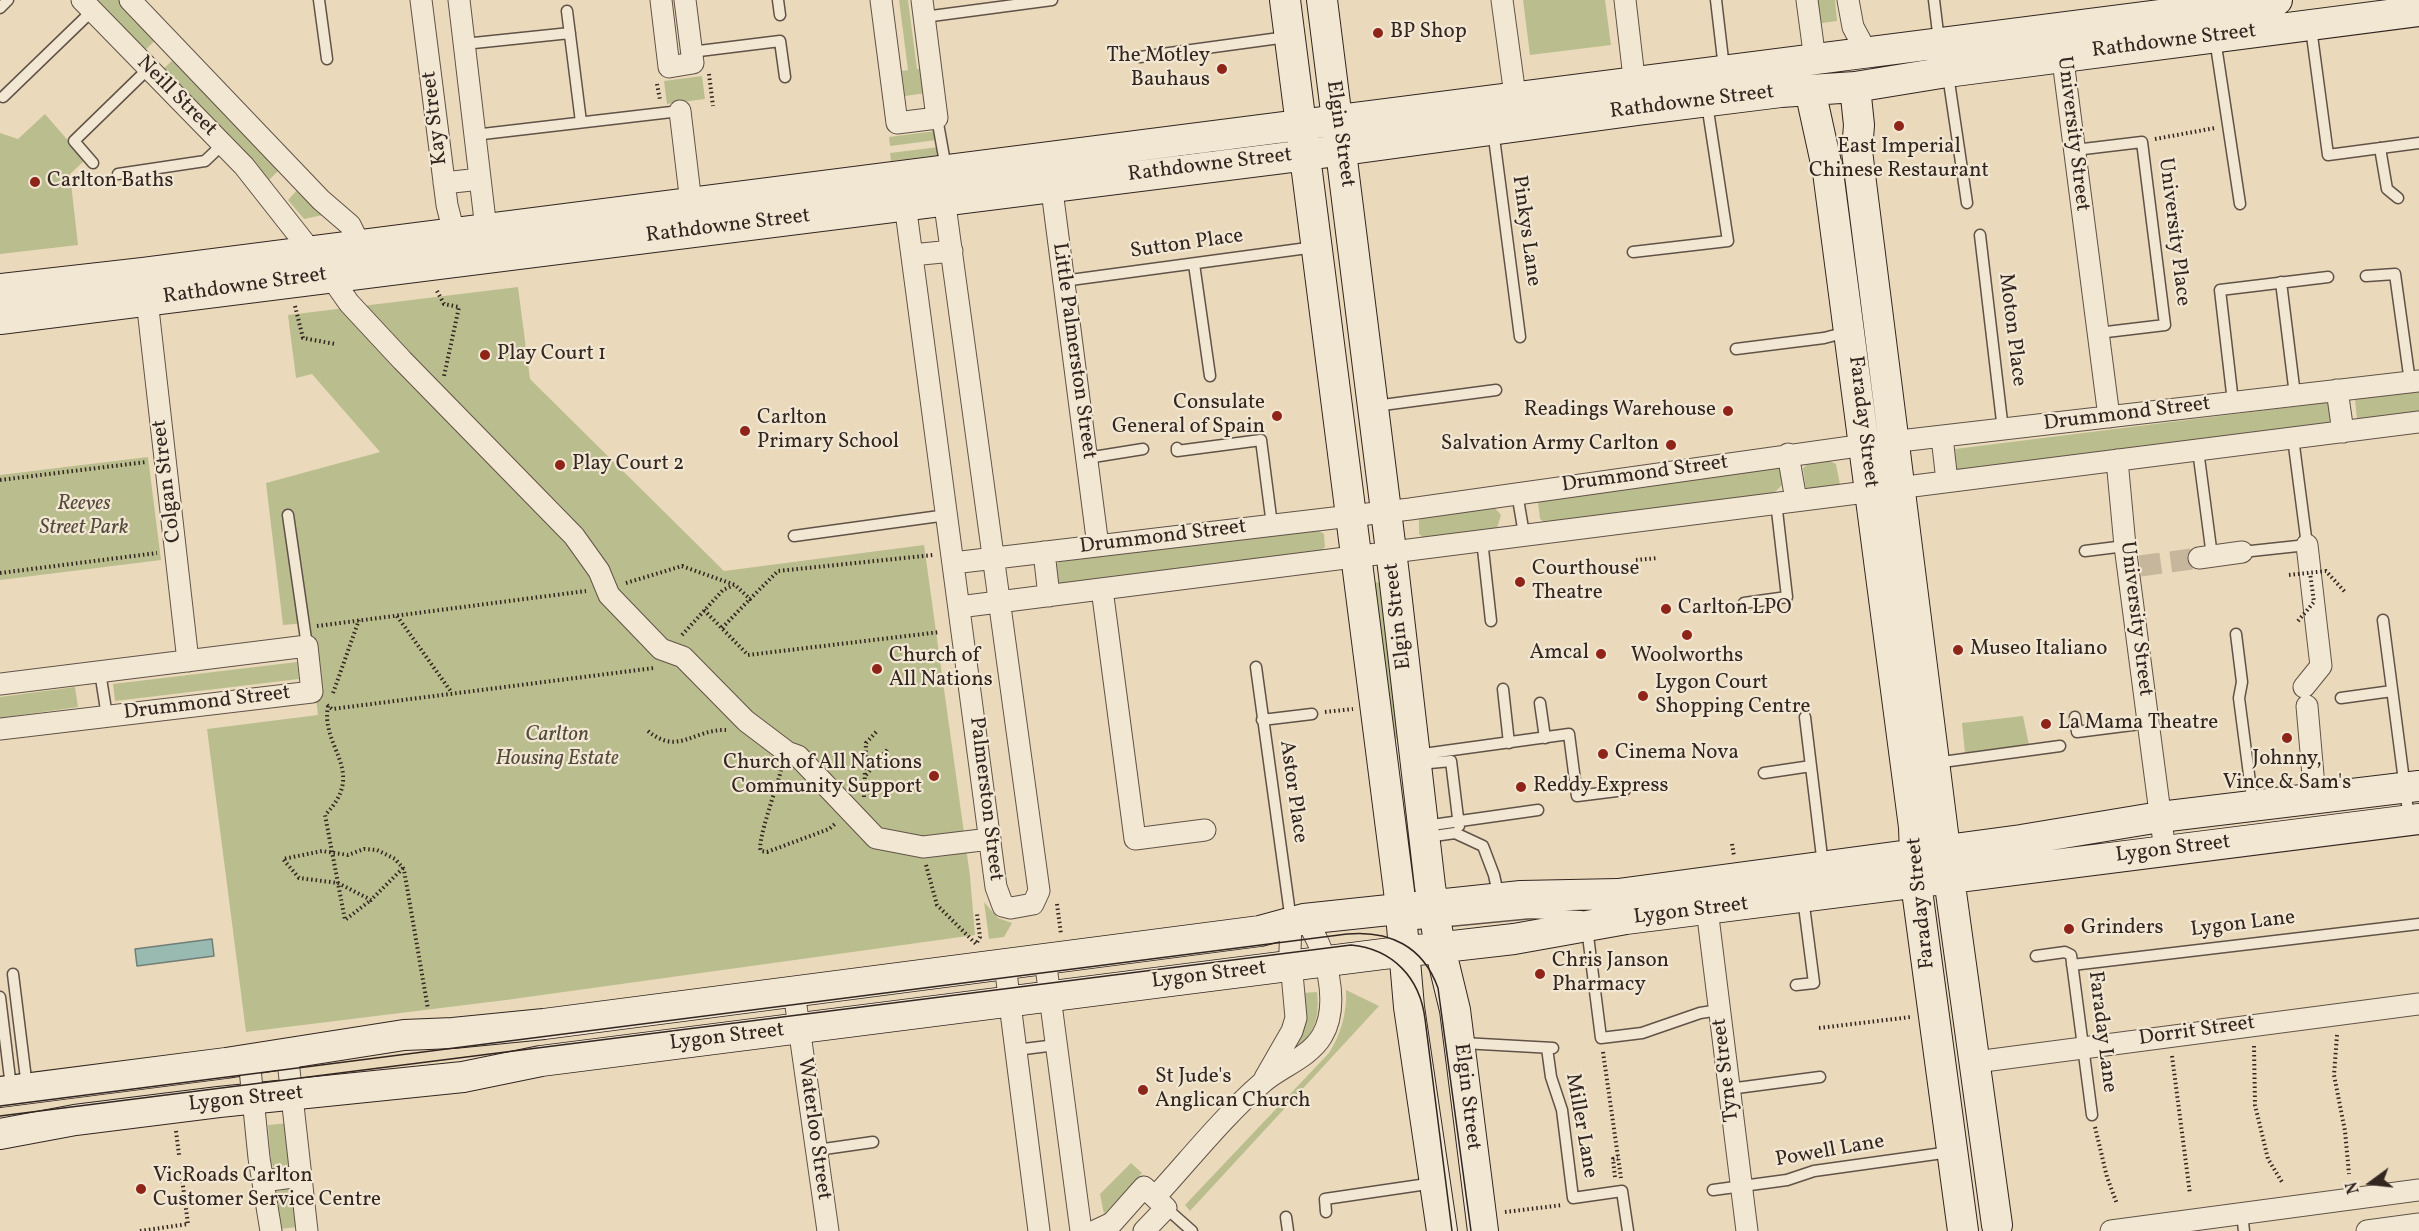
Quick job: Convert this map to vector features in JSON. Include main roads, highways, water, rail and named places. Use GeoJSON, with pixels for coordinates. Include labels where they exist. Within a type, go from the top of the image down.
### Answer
{"type":"FeatureCollection","features":[{"type":"Feature","properties":{"kind":"water"},"geometry":{"type":"Polygon","coordinates":[[[212,939],[214,956],[137,966],[135,949],[212,939]]]}},
{"type":"Feature","properties":{"kind":"tunnel"},"geometry":{"type":"LineString","coordinates":[[2140,566],[2199,558]]}},
{"type":"Feature","properties":{"kind":"tram line"},"geometry":{"type":"LineString","coordinates":[[0,1106],[1362,933],[1390,938],[1414,951],[1432,973],[1438,988],[1471,1231]]}},
{"type":"Feature","properties":{"kind":"tram line"},"geometry":{"type":"LineString","coordinates":[[0,1116],[1351,945],[1380,952],[1392,959],[1410,979],[1422,1004],[1452,1231]]}},
{"type":"Feature","properties":{"kind":"place","name":"BP Shop"},"geometry":{"type":"Point","coordinates":[1378,33]}},
{"type":"Feature","properties":{"kind":"place","name":"The Motley Bauhaus"},"geometry":{"type":"Point","coordinates":[1222,69]}},
{"type":"Feature","properties":{"kind":"place","name":"East Imperial Chinese Restaurant"},"geometry":{"type":"Point","coordinates":[1899,126]}},
{"type":"Feature","properties":{"kind":"place","name":"Carlton Baths"},"geometry":{"type":"Point","coordinates":[35,182]}},
{"type":"Feature","properties":{"kind":"place","name":"Play Court 1"},"geometry":{"type":"Point","coordinates":[485,355]}},
{"type":"Feature","properties":{"kind":"place","name":"Readings Warehouse"},"geometry":{"type":"Point","coordinates":[1728,411]}},
{"type":"Feature","properties":{"kind":"place","name":"Consulate General of Spain"},"geometry":{"type":"Point","coordinates":[1277,416]}},
{"type":"Feature","properties":{"kind":"place","name":"Carlton Primary School"},"geometry":{"type":"Point","coordinates":[745,431]}},
{"type":"Feature","properties":{"kind":"place","name":"Salvation Army Carlton"},"geometry":{"type":"Point","coordinates":[1671,445]}},
{"type":"Feature","properties":{"kind":"place","name":"Play Court 2"},"geometry":{"type":"Point","coordinates":[560,465]}},
{"type":"Feature","properties":{"kind":"place","name":"Courthouse Theatre"},"geometry":{"type":"Point","coordinates":[1520,582]}},
{"type":"Feature","properties":{"kind":"place","name":"Carlton LPO"},"geometry":{"type":"Point","coordinates":[1666,609]}},
{"type":"Feature","properties":{"kind":"place","name":"Woolworths"},"geometry":{"type":"Point","coordinates":[1687,635]}},
{"type":"Feature","properties":{"kind":"place","name":"Museo Italiano"},"geometry":{"type":"Point","coordinates":[1958,650]}},
{"type":"Feature","properties":{"kind":"place","name":"Amcal"},"geometry":{"type":"Point","coordinates":[1601,654]}},
{"type":"Feature","properties":{"kind":"place","name":"Church of All Nations"},"geometry":{"type":"Point","coordinates":[877,669]}},
{"type":"Feature","properties":{"kind":"place","name":"Lygon Court Shopping Centre"},"geometry":{"type":"Point","coordinates":[1643,696]}},
{"type":"Feature","properties":{"kind":"place","name":"La Mama Theatre"},"geometry":{"type":"Point","coordinates":[2046,724]}},
{"type":"Feature","properties":{"kind":"place","name":"Johnny, Vince & Sam's"},"geometry":{"type":"Point","coordinates":[2287,738]}},
{"type":"Feature","properties":{"kind":"place","name":"Cinema Nova"},"geometry":{"type":"Point","coordinates":[1603,754]}},
{"type":"Feature","properties":{"kind":"place","name":"Church of All Nations Community Support"},"geometry":{"type":"Point","coordinates":[934,776]}},
{"type":"Feature","properties":{"kind":"place","name":"Reddy Express"},"geometry":{"type":"Point","coordinates":[1521,787]}},
{"type":"Feature","properties":{"kind":"place","name":"Grinders"},"geometry":{"type":"Point","coordinates":[2069,929]}},
{"type":"Feature","properties":{"kind":"place","name":"Chris Janson Pharmacy"},"geometry":{"type":"Point","coordinates":[1540,974]}},
{"type":"Feature","properties":{"kind":"place","name":"St Jude's Anglican Church"},"geometry":{"type":"Point","coordinates":[1143,1090]}},
{"type":"Feature","properties":{"kind":"place","name":"VicRoads Carlton Customer Service Centre"},"geometry":{"type":"Point","coordinates":[141,1189]}},
{"type":"Feature","properties":{"kind":"park label","name":"Reeves Street Park"},"geometry":{"type":"Point","coordinates":[84,517]}},
{"type":"Feature","properties":{"kind":"park label","name":"Carlton Housing Estate"},"geometry":{"type":"Point","coordinates":[557,748]}}]}
